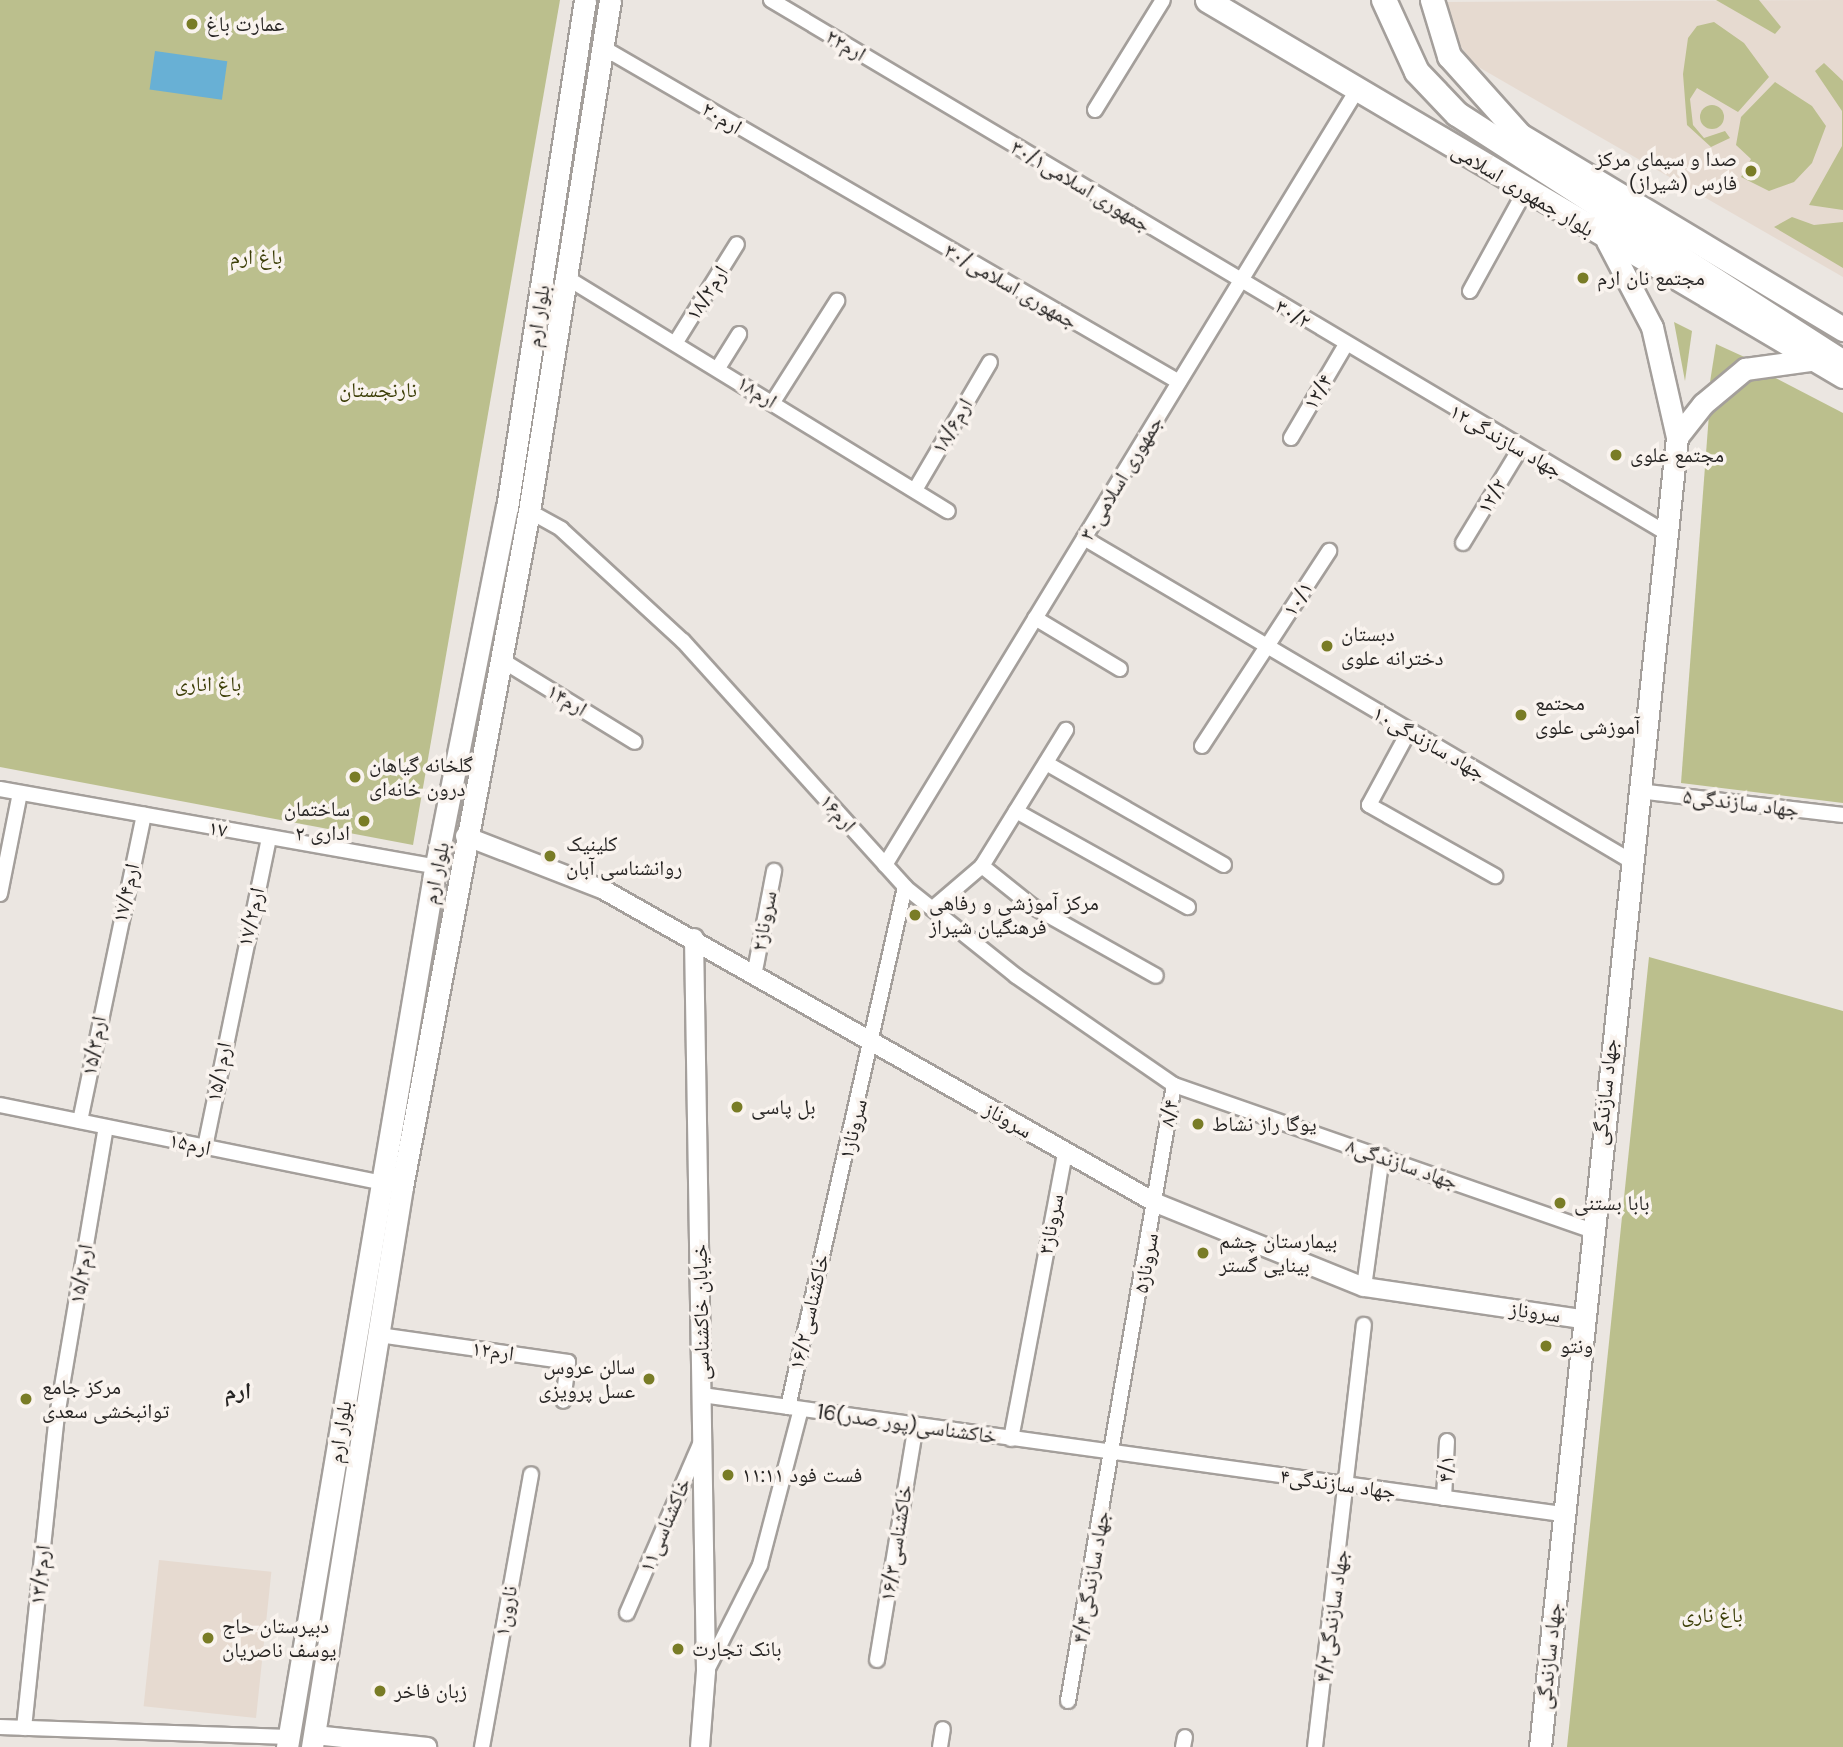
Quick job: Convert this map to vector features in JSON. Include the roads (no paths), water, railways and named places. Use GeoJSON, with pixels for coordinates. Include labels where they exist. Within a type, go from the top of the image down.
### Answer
{"type":"FeatureCollection","features":[{"type":"Feature","properties":{"kind":"highway"},"geometry":{"type":"LineString","coordinates":[[1384,0],[1417,72],[1457,114],[1843,363]]}},
{"type":"Feature","properties":{"kind":"main road","name":"بلوار ارم"},"geometry":{"type":"LineString","coordinates":[[288,1742],[380,1183],[436,867],[507,508],[585,0]]}},
{"type":"Feature","properties":{"kind":"main road","name":"بلوار ارم"},"geometry":{"type":"LineString","coordinates":[[313,1741],[402,1187],[529,511],[564,275],[610,0]]}},
{"type":"Feature","properties":{"kind":"main road","name":"بلوار جمهوری اسلامی"},"geometry":{"type":"LineString","coordinates":[[1207,0],[1607,241],[1843,376]]}},
{"type":"Feature","properties":{"kind":"main road","name":"بلوار جمهوری اسلامی"},"geometry":{"type":"LineString","coordinates":[[1432,0],[1449,56],[1520,135],[1843,329]]}},
{"type":"Feature","properties":{"kind":"main road"},"geometry":{"type":"LineString","coordinates":[[1607,241],[1652,327],[1677,437]]}},
{"type":"Feature","properties":{"kind":"main road"},"geometry":{"type":"LineString","coordinates":[[1677,437],[1703,404],[1745,369],[1811,360]]}},
{"type":"Feature","properties":{"kind":"main road","name":"جهاد سازندگی"},"geometry":{"type":"LineString","coordinates":[[1540,1747],[1590,1230],[1677,437]]}},
{"type":"Feature","properties":{"kind":"street","name":"ارم۲۲"},"geometry":{"type":"LineString","coordinates":[[771,0],[921,89]]}},
{"type":"Feature","properties":{"kind":"street"},"geometry":{"type":"LineString","coordinates":[[1095,110],[1163,0]]}},
{"type":"Feature","properties":{"kind":"street","name":"ارم۲۰"},"geometry":{"type":"LineString","coordinates":[[602,47],[842,190]]}},
{"type":"Feature","properties":{"kind":"street","name":"۳۰/۱جمهوری اسلامی"},"geometry":{"type":"LineString","coordinates":[[921,89],[1240,282]]}},
{"type":"Feature","properties":{"kind":"street","name":"جمهوری اسلامی۳۰"},"geometry":{"type":"LineString","coordinates":[[885,865],[1357,90]]}},
{"type":"Feature","properties":{"kind":"street","name":"۳۰/جمهوری اسلامی"},"geometry":{"type":"LineString","coordinates":[[842,190],[1179,382]]}},
{"type":"Feature","properties":{"kind":"street"},"geometry":{"type":"LineString","coordinates":[[1470,291],[1525,191]]}},
{"type":"Feature","properties":{"kind":"street","name":"۱۸/۲ارم"},"geometry":{"type":"LineString","coordinates":[[676,342],[737,243]]}},
{"type":"Feature","properties":{"kind":"street","name":"ارم۱۸"},"geometry":{"type":"LineString","coordinates":[[564,275],[948,511]]}},
{"type":"Feature","properties":{"kind":"street","name":"۳۰/۲"},"geometry":{"type":"LineString","coordinates":[[1240,282],[1345,346]]}},
{"type":"Feature","properties":{"kind":"street"},"geometry":{"type":"LineString","coordinates":[[773,402],[838,301]]}},
{"type":"Feature","properties":{"kind":"street"},"geometry":{"type":"LineString","coordinates":[[719,368],[740,334]]}},
{"type":"Feature","properties":{"kind":"street","name":"۱۲/۴"},"geometry":{"type":"LineString","coordinates":[[1292,438],[1345,346]]}},
{"type":"Feature","properties":{"kind":"street","name":"جهاد سازندگی۱۲"},"geometry":{"type":"LineString","coordinates":[[1345,346],[1668,534]]}},
{"type":"Feature","properties":{"kind":"street","name":"۱۸/۶ارم"},"geometry":{"type":"LineString","coordinates":[[915,490],[990,362]]}},
{"type":"Feature","properties":{"kind":"street","name":"۱۲/۲"},"geometry":{"type":"LineString","coordinates":[[1463,544],[1520,450]]}},
{"type":"Feature","properties":{"kind":"street","name":"ارم۱۶"},"geometry":{"type":"LineString","coordinates":[[529,511],[561,528],[683,641],[905,887],[1016,976],[1174,1085]]}},
{"type":"Feature","properties":{"kind":"street","name":"جهاد سازندگی۱۰"},"geometry":{"type":"LineString","coordinates":[[1084,538],[1632,861]]}},
{"type":"Feature","properties":{"kind":"street","name":"۱۰/۱"},"geometry":{"type":"LineString","coordinates":[[1202,746],[1329,551]]}},
{"type":"Feature","properties":{"kind":"street"},"geometry":{"type":"LineString","coordinates":[[1035,618],[1120,669]]}},
{"type":"Feature","properties":{"kind":"street","name":"ارم۱۴"},"geometry":{"type":"LineString","coordinates":[[500,659],[635,742]]}},
{"type":"Feature","properties":{"kind":"street"},"geometry":{"type":"LineString","coordinates":[[933,908],[982,866],[1066,730]]}},
{"type":"Feature","properties":{"kind":"street"},"geometry":{"type":"LineString","coordinates":[[1409,731],[1369,805],[1495,876]]}},
{"type":"Feature","properties":{"kind":"street"},"geometry":{"type":"LineString","coordinates":[[1046,763],[1224,865]]}},
{"type":"Feature","properties":{"kind":"street","name":"۱۷"},"geometry":{"type":"LineString","coordinates":[[0,789],[436,867]]}},
{"type":"Feature","properties":{"kind":"street","name":"جهاد سازندگی۵"},"geometry":{"type":"LineString","coordinates":[[1639,791],[1843,815]]}},
{"type":"Feature","properties":{"kind":"street"},"geometry":{"type":"LineString","coordinates":[[0,894],[20,793]]}},
{"type":"Feature","properties":{"kind":"street"},"geometry":{"type":"LineString","coordinates":[[1016,811],[1188,906]]}},
{"type":"Feature","properties":{"kind":"street","name":"ارم۱۷/۴"},"geometry":{"type":"LineString","coordinates":[[107,972],[144,815]]}},
{"type":"Feature","properties":{"kind":"street","name":"سروناز"},"geometry":{"type":"LineString","coordinates":[[466,836],[604,890],[755,971],[1065,1153],[1156,1203],[1364,1287],[1581,1318]]}},
{"type":"Feature","properties":{"kind":"street","name":"ارم۱۷/۲"},"geometry":{"type":"LineString","coordinates":[[233,996],[269,838]]}},
{"type":"Feature","properties":{"kind":"street"},"geometry":{"type":"LineString","coordinates":[[982,866],[1032,906],[1156,976]]}},
{"type":"Feature","properties":{"kind":"street","name":"سروناز۲"},"geometry":{"type":"LineString","coordinates":[[755,971],[774,871]]}},
{"type":"Feature","properties":{"kind":"street","name":"سروناز۱"},"geometry":{"type":"LineString","coordinates":[[831,1216],[874,1042],[905,887]]}},
{"type":"Feature","properties":{"kind":"street","name":"خیابان خاکشناسی"},"geometry":{"type":"LineString","coordinates":[[694,938],[706,1678],[711,1747]]}},
{"type":"Feature","properties":{"kind":"street","name":"ارم۱۵/۳"},"geometry":{"type":"LineString","coordinates":[[80,1121],[107,972]]}},
{"type":"Feature","properties":{"kind":"street","name":"ارم۱۵/۱"},"geometry":{"type":"LineString","coordinates":[[205,1147],[233,996]]}},
{"type":"Feature","properties":{"kind":"street","name":"جهاد سازندگی۸"},"geometry":{"type":"LineString","coordinates":[[1174,1085],[1590,1230]]}},
{"type":"Feature","properties":{"kind":"street","name":"۸/۴"},"geometry":{"type":"LineString","coordinates":[[1156,1203],[1174,1085]]}},
{"type":"Feature","properties":{"kind":"street","name":"ارم۱۵"},"geometry":{"type":"LineString","coordinates":[[0,1105],[402,1187]]}},
{"type":"Feature","properties":{"kind":"street","name":"۱۵/۲ارم"},"geometry":{"type":"LineString","coordinates":[[57,1422],[106,1126]]}},
{"type":"Feature","properties":{"kind":"street","name":"سروناز۳"},"geometry":{"type":"LineString","coordinates":[[1011,1439],[1065,1153]]}},
{"type":"Feature","properties":{"kind":"street"},"geometry":{"type":"LineString","coordinates":[[1364,1287],[1382,1156]]}},
{"type":"Feature","properties":{"kind":"street","name":"سروناز۵"},"geometry":{"type":"LineString","coordinates":[[1113,1454],[1156,1203]]}},
{"type":"Feature","properties":{"kind":"street","name":"۱۶/۲خاکشناسی"},"geometry":{"type":"LineString","coordinates":[[706,1678],[760,1565],[831,1216]]}},
{"type":"Feature","properties":{"kind":"street","name":"۴/۲جهاد سازندگی"},"geometry":{"type":"LineString","coordinates":[[1315,1747],[1350,1486],[1364,1325]]}},
{"type":"Feature","properties":{"kind":"street","name":"ارم۱۲"},"geometry":{"type":"LineString","coordinates":[[379,1335],[568,1362],[562,1401]]}},
{"type":"Feature","properties":{"kind":"street","name":"16خاکشناسی(پور صدر)"},"geometry":{"type":"LineString","coordinates":[[702,1395],[1113,1454]]}},
{"type":"Feature","properties":{"kind":"street","name":"۱۳/۲ارم"},"geometry":{"type":"LineString","coordinates":[[24,1728],[57,1422]]}},
{"type":"Feature","properties":{"kind":"street","name":"۱۶/۳خاکشناسی"},"geometry":{"type":"LineString","coordinates":[[877,1660],[916,1425]]}},
{"type":"Feature","properties":{"kind":"street","name":"خاکشناسی۱۱"},"geometry":{"type":"LineString","coordinates":[[626,1614],[703,1437]]}},
{"type":"Feature","properties":{"kind":"street","name":"۴/۱"},"geometry":{"type":"LineString","coordinates":[[1444,1498],[1447,1441]]}},
{"type":"Feature","properties":{"kind":"street","name":"جهاد سازندگی۴"},"geometry":{"type":"LineString","coordinates":[[1113,1454],[1562,1514]]}},
{"type":"Feature","properties":{"kind":"street","name":"۴/۴جهاد سازندگی"},"geometry":{"type":"LineString","coordinates":[[1068,1701],[1113,1454]]}},
{"type":"Feature","properties":{"kind":"street","name":"نارون۱"},"geometry":{"type":"LineString","coordinates":[[482,1747],[531,1474]]}},
{"type":"Feature","properties":{"kind":"street","name":"خیابان خاکشناسی"},"geometry":{"type":"LineString","coordinates":[[700,1747],[706,1678]]}},
{"type":"Feature","properties":{"kind":"street"},"geometry":{"type":"LineString","coordinates":[[0,1727],[288,1742]]}},
{"type":"Feature","properties":{"kind":"street"},"geometry":{"type":"LineString","coordinates":[[940,1747],[943,1729]]}},
{"type":"Feature","properties":{"kind":"street"},"geometry":{"type":"LineString","coordinates":[[313,1741],[427,1747]]}},
{"type":"Feature","properties":{"kind":"water"},"geometry":{"type":"Polygon","coordinates":[[[155,51],[227,61],[222,100],[150,90],[155,51]]]}},
{"type":"Feature","properties":{"kind":"place","name":"عمارت باغ"},"geometry":{"type":"Point","coordinates":[192,24]}},
{"type":"Feature","properties":{"kind":"place","name":"صدا و سیمای مرکز فارس (شیراز)"},"geometry":{"type":"Point","coordinates":[1751,171]}},
{"type":"Feature","properties":{"kind":"place","name":"مجتمع نان ارم"},"geometry":{"type":"Point","coordinates":[1583,278]}},
{"type":"Feature","properties":{"kind":"place","name":"مجتمع علوی"},"geometry":{"type":"Point","coordinates":[1616,455]}},
{"type":"Feature","properties":{"kind":"place","name":"دبستان دخترانه علوی"},"geometry":{"type":"Point","coordinates":[1327,646]}},
{"type":"Feature","properties":{"kind":"place","name":"محتمع آموزشی علوی"},"geometry":{"type":"Point","coordinates":[1521,715]}},
{"type":"Feature","properties":{"kind":"place","name":"گلخانه گیاهان درون خانه‌ای"},"geometry":{"type":"Point","coordinates":[355,777]}},
{"type":"Feature","properties":{"kind":"place","name":"ساختمان اداری ۲"},"geometry":{"type":"Point","coordinates":[364,821]}},
{"type":"Feature","properties":{"kind":"place","name":"کلینیک روانشناسی آبان"},"geometry":{"type":"Point","coordinates":[550,856]}},
{"type":"Feature","properties":{"kind":"place","name":"مرکز آموزشی و رفاهی فرهنگیان شیراز"},"geometry":{"type":"Point","coordinates":[915,915]}},
{"type":"Feature","properties":{"kind":"place","name":"بل پاسی"},"geometry":{"type":"Point","coordinates":[737,1107]}},
{"type":"Feature","properties":{"kind":"place","name":"یوگا راز نشاط"},"geometry":{"type":"Point","coordinates":[1198,1124]}},
{"type":"Feature","properties":{"kind":"place","name":"بابا بستنی"},"geometry":{"type":"Point","coordinates":[1560,1203]}},
{"type":"Feature","properties":{"kind":"place","name":"بیمارستان چشم بینایی گستر"},"geometry":{"type":"Point","coordinates":[1203,1253]}},
{"type":"Feature","properties":{"kind":"place","name":"ونتو"},"geometry":{"type":"Point","coordinates":[1546,1346]}},
{"type":"Feature","properties":{"kind":"place","name":"سالن عروس عسل پرویزی"},"geometry":{"type":"Point","coordinates":[649,1379]}},
{"type":"Feature","properties":{"kind":"place","name":"مرکز جامع توانبخشی سعدی"},"geometry":{"type":"Point","coordinates":[26,1399]}},
{"type":"Feature","properties":{"kind":"place","name":"فست فود ۱۱:۱۱"},"geometry":{"type":"Point","coordinates":[728,1475]}},
{"type":"Feature","properties":{"kind":"place","name":"دبیرستان حاج یوسف ناصریان"},"geometry":{"type":"Point","coordinates":[208,1638]}},
{"type":"Feature","properties":{"kind":"place","name":"بانک تجارت"},"geometry":{"type":"Point","coordinates":[678,1649]}},
{"type":"Feature","properties":{"kind":"place","name":"زبان فاخر"},"geometry":{"type":"Point","coordinates":[380,1691]}},
{"type":"Feature","properties":{"kind":"district","name":"ارم"},"geometry":{"type":"Point","coordinates":[238,1391]}},
{"type":"Feature","properties":{"kind":"park label","name":"باغ ارم"},"geometry":{"type":"Point","coordinates":[256,257]}},
{"type":"Feature","properties":{"kind":"park label","name":"نارنجستان"},"geometry":{"type":"Point","coordinates":[378,390]}},
{"type":"Feature","properties":{"kind":"park label","name":"باغ اناری"},"geometry":{"type":"Point","coordinates":[208,684]}},
{"type":"Feature","properties":{"kind":"park label","name":"باغ ناری"},"geometry":{"type":"Point","coordinates":[1712,1615]}}]}
